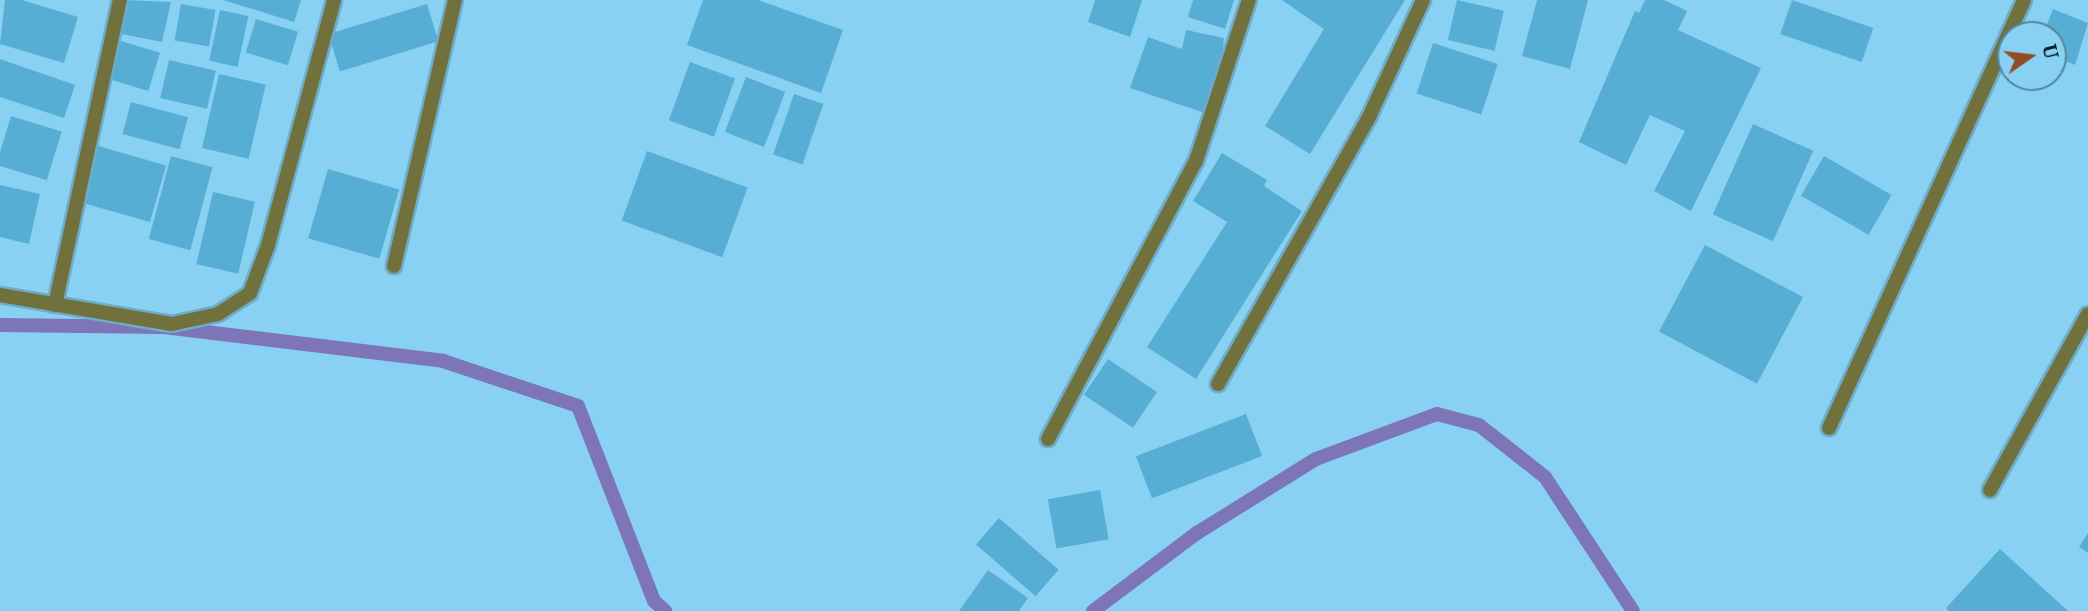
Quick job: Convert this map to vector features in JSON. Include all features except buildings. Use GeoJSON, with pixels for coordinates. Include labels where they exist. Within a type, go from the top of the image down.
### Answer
{"type":"FeatureCollection","features":[{"type":"Feature","properties":{"kind":"street"},"geometry":{"type":"LineString","coordinates":[[55,305],[120,0]]}},
{"type":"Feature","properties":{"kind":"street"},"geometry":{"type":"LineString","coordinates":[[0,295],[172,324],[218,314],[250,293],[268,245],[334,0]]}},
{"type":"Feature","properties":{"kind":"street"},"geometry":{"type":"LineString","coordinates":[[394,266],[455,0]]}},
{"type":"Feature","properties":{"kind":"street"},"geometry":{"type":"LineString","coordinates":[[1048,439],[1196,161],[1250,0]]}},
{"type":"Feature","properties":{"kind":"street"},"geometry":{"type":"LineString","coordinates":[[1218,384],[1369,117],[1423,0]]}},
{"type":"Feature","properties":{"kind":"street"},"geometry":{"type":"LineString","coordinates":[[1829,428],[2024,0]]}},
{"type":"Feature","properties":{"kind":"street"},"geometry":{"type":"LineString","coordinates":[[1990,489],[2088,314]]}},
{"type":"Feature","properties":{"kind":"waterway"},"geometry":{"type":"LineString","coordinates":[[0,325],[164,327],[443,361],[578,406],[654,601],[665,611]]}},
{"type":"Feature","properties":{"kind":"waterway"},"geometry":{"type":"LineString","coordinates":[[1093,611],[1197,533],[1316,459],[1437,414],[1479,425],[1545,477],[1633,611]]}}]}
